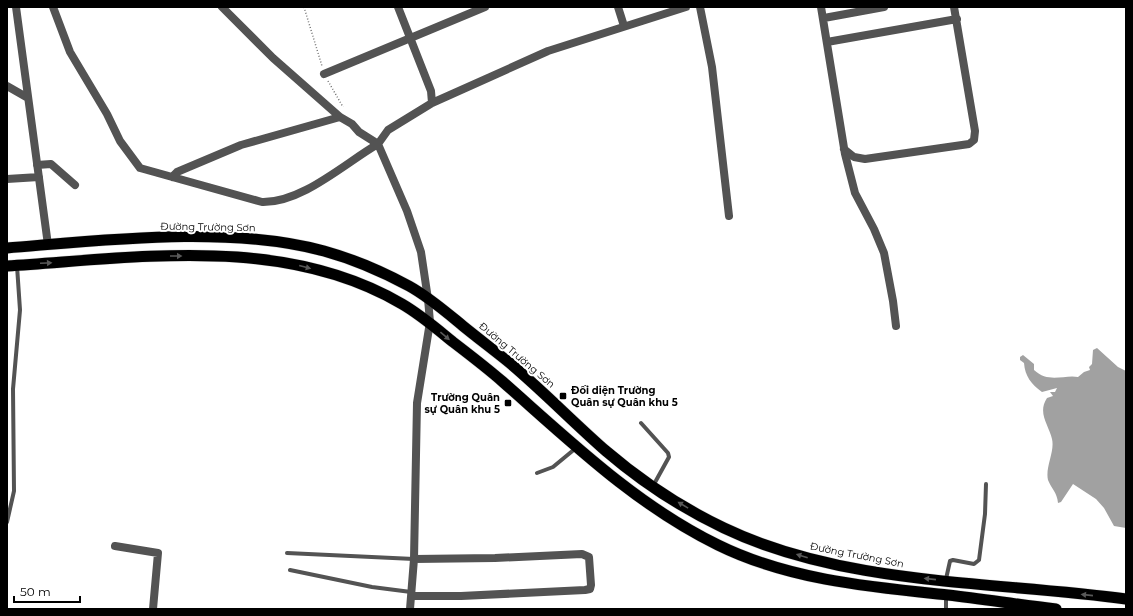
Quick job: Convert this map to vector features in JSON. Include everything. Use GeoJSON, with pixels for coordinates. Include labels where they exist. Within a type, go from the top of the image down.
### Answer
{"type":"FeatureCollection","features":[{"type":"Feature","properties":{"kind":"highway","name":"Đường Trường Sơn"},"geometry":{"type":"LineString","coordinates":[[7,248],[147,238],[233,238],[265,241],[324,252],[359,264],[410,287],[428,299],[511,365],[608,452],[653,486],[681,504],[726,529],[772,547],[833,564],[913,578],[1126,599]]}},
{"type":"Feature","properties":{"kind":"highway"},"geometry":{"type":"LineString","coordinates":[[12,266],[148,257],[256,258],[305,266],[352,281],[401,303],[430,322],[499,379],[577,448],[632,492],[668,517],[701,537],[741,556],[786,570],[828,580],[914,593],[946,595],[1056,609]]}},
{"type":"Feature","properties":{"kind":"street"},"geometry":{"type":"LineString","coordinates":[[16,7],[48,245]]}},
{"type":"Feature","properties":{"kind":"street"},"geometry":{"type":"LineString","coordinates":[[53,7],[70,52],[107,114],[120,141],[140,168],[262,202],[269,202],[289,197],[313,186],[355,157],[378,144],[388,130],[432,103],[492,78],[548,51],[686,7]]}},
{"type":"Feature","properties":{"kind":"street"},"geometry":{"type":"LineString","coordinates":[[222,7],[273,58],[340,117],[352,124],[359,132],[378,144],[407,211],[421,252],[430,322],[417,403],[414,559],[410,609]]}},
{"type":"Feature","properties":{"kind":"street"},"geometry":{"type":"LineString","coordinates":[[398,7],[409,39],[431,91],[432,103]]}},
{"type":"Feature","properties":{"kind":"street"},"geometry":{"type":"LineString","coordinates":[[324,74],[486,7]]}},
{"type":"Feature","properties":{"kind":"street"},"geometry":{"type":"LineString","coordinates":[[618,7],[624,26]]}},
{"type":"Feature","properties":{"kind":"street"},"geometry":{"type":"LineString","coordinates":[[700,7],[712,67],[729,216]]}},
{"type":"Feature","properties":{"kind":"street"},"geometry":{"type":"LineString","coordinates":[[821,7],[824,18],[844,149],[856,193],[884,253],[896,326]]}},
{"type":"Feature","properties":{"kind":"street"},"geometry":{"type":"LineString","coordinates":[[824,18],[884,7]]}},
{"type":"Feature","properties":{"kind":"street"},"geometry":{"type":"LineString","coordinates":[[844,149],[854,157],[865,159],[969,144],[974,140],[975,131],[954,7]]}},
{"type":"Feature","properties":{"kind":"street"},"geometry":{"type":"LineString","coordinates":[[827,42],[957,19]]}},
{"type":"Feature","properties":{"kind":"street"},"geometry":{"type":"LineString","coordinates":[[7,86],[28,98]]}},
{"type":"Feature","properties":{"kind":"street"},"geometry":{"type":"LineString","coordinates":[[172,177],[177,172],[241,145],[340,117]]}},
{"type":"Feature","properties":{"kind":"street"},"geometry":{"type":"LineString","coordinates":[[37,165],[51,164],[75,185]]}},
{"type":"Feature","properties":{"kind":"street"},"geometry":{"type":"LineString","coordinates":[[7,179],[39,177]]}},
{"type":"Feature","properties":{"kind":"street"},"geometry":{"type":"LineString","coordinates":[[115,546],[158,552],[152,609]]}},
{"type":"Feature","properties":{"kind":"street"},"geometry":{"type":"LineString","coordinates":[[412,594],[461,596],[585,590],[590,589],[591,585],[590,561],[588,557],[582,554],[495,558],[414,559]]}},
{"type":"Feature","properties":{"kind":"lane"},"geometry":{"type":"LineString","coordinates":[[7,522],[14,491],[13,389],[20,310],[12,266]]}},
{"type":"Feature","properties":{"kind":"lane"},"geometry":{"type":"LineString","coordinates":[[641,423],[668,453],[669,457],[653,486]]}},
{"type":"Feature","properties":{"kind":"lane"},"geometry":{"type":"LineString","coordinates":[[537,473],[553,467],[577,448]]}},
{"type":"Feature","properties":{"kind":"lane"},"geometry":{"type":"LineString","coordinates":[[946,581],[950,561],[953,560],[974,564],[979,560],[985,514],[986,484]]}},
{"type":"Feature","properties":{"kind":"lane"},"geometry":{"type":"LineString","coordinates":[[287,553],[414,559]]}},
{"type":"Feature","properties":{"kind":"lane"},"geometry":{"type":"LineString","coordinates":[[290,570],[412,594]]}},
{"type":"Feature","properties":{"kind":"lane"},"geometry":{"type":"LineString","coordinates":[[946,595],[946,609]]}},
{"type":"Feature","properties":{"kind":"shaded area"},"geometry":{"type":"Polygon","coordinates":[[[1097,348],[1118,367],[1126,371],[1126,528],[1114,526],[1104,508],[1096,499],[1073,484],[1061,502],[1058,503],[1047,475],[1053,444],[1051,434],[1043,414],[1044,403],[1047,398],[1053,396],[1050,392],[1055,392],[1057,388],[1042,392],[1029,379],[1024,363],[1020,360],[1020,357],[1023,355],[1034,364],[1034,370],[1045,377],[1078,377],[1084,372],[1090,370],[1089,367],[1092,364],[1093,350],[1097,348]]]}},
{"type":"Feature","properties":{"kind":"place","name":"Đối diện Trường Quân sự Quân khu 5"},"geometry":{"type":"Point","coordinates":[563,396]}},
{"type":"Feature","properties":{"kind":"place","name":"Trường Quân sự Quân khu 5"},"geometry":{"type":"Point","coordinates":[508,403]}}]}
